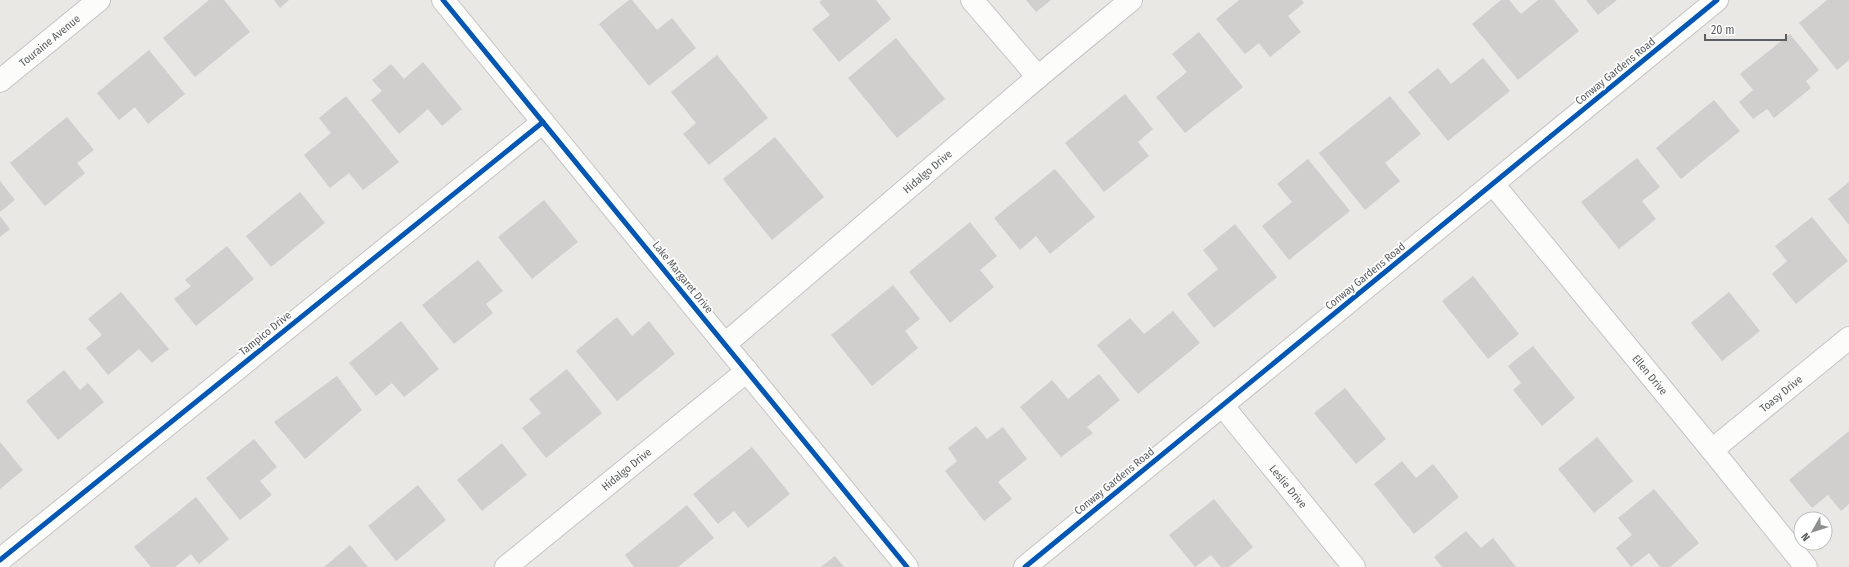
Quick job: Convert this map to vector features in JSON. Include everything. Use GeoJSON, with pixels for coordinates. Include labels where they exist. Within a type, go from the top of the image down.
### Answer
{"type":"FeatureCollection","features":[{"type":"Feature","properties":{"kind":"street","name":"Touraine Avenue"},"geometry":{"type":"LineString","coordinates":[[0,81],[99,0]]}},
{"type":"Feature","properties":{"kind":"street","name":"Lake Margaret Drive"},"geometry":{"type":"LineString","coordinates":[[443,0],[908,567]]}},
{"type":"Feature","properties":{"kind":"street"},"geometry":{"type":"LineString","coordinates":[[972,0],[1038,76]]}},
{"type":"Feature","properties":{"kind":"street","name":"Hidalgo Drive"},"geometry":{"type":"LineString","coordinates":[[725,344],[1038,76],[1131,0]]}},
{"type":"Feature","properties":{"kind":"street","name":"Conway Gardens Road"},"geometry":{"type":"LineString","coordinates":[[1025,567],[1717,0]]}},
{"type":"Feature","properties":{"kind":"street","name":"Tampico Drive"},"geometry":{"type":"LineString","coordinates":[[0,560],[543,122]]}},
{"type":"Feature","properties":{"kind":"street","name":"Ellen Drive"},"geometry":{"type":"LineString","coordinates":[[1493,184],[1712,450],[1806,567]]}},
{"type":"Feature","properties":{"kind":"street","name":"Toasy Drive"},"geometry":{"type":"LineString","coordinates":[[1712,450],[1849,338]]}},
{"type":"Feature","properties":{"kind":"street","name":"Hidalgo Drive"},"geometry":{"type":"LineString","coordinates":[[506,567],[747,371]]}},
{"type":"Feature","properties":{"kind":"street","name":"Leslie Drive"},"geometry":{"type":"LineString","coordinates":[[1222,405],[1354,567]]}},
{"type":"Feature","properties":{"kind":"building"},"geometry":{"type":"Polygon","coordinates":[[[209,0],[224,0],[250,32],[195,77],[163,38],[209,0]]]}},
{"type":"Feature","properties":{"kind":"building"},"geometry":{"type":"Polygon","coordinates":[[[274,0],[289,0],[280,8],[274,0]]]}},
{"type":"Feature","properties":{"kind":"building"},"geometry":{"type":"Polygon","coordinates":[[[629,0],[632,0],[657,30],[672,18],[696,48],[649,86],[599,24],[629,0]]]}},
{"type":"Feature","properties":{"kind":"building"},"geometry":{"type":"Polygon","coordinates":[[[822,0],[876,0],[891,19],[839,62],[812,29],[830,15],[819,2],[822,0]]]}},
{"type":"Feature","properties":{"kind":"building"},"geometry":{"type":"Polygon","coordinates":[[[1026,0],[1051,0],[1036,12],[1026,0]]]}},
{"type":"Feature","properties":{"kind":"building"},"geometry":{"type":"Polygon","coordinates":[[[1239,0],[1302,0],[1304,3],[1288,16],[1301,32],[1270,57],[1259,43],[1245,54],[1216,19],[1239,0]]]}},
{"type":"Feature","properties":{"kind":"building"},"geometry":{"type":"Polygon","coordinates":[[[1501,0],[1509,0],[1521,14],[1538,0],[1554,0],[1579,31],[1518,80],[1472,24],[1501,0]]]}},
{"type":"Feature","properties":{"kind":"building"},"geometry":{"type":"Polygon","coordinates":[[[1586,0],[1617,0],[1598,15],[1586,0]]]}},
{"type":"Feature","properties":{"kind":"building"},"geometry":{"type":"Polygon","coordinates":[[[1827,0],[1849,0],[1849,60],[1837,70],[1799,23],[1827,0]]]}},
{"type":"Feature","properties":{"kind":"building"},"geometry":{"type":"Polygon","coordinates":[[[1199,32],[1243,87],[1185,133],[1156,97],[1187,72],[1172,54],[1199,32]]]}},
{"type":"Feature","properties":{"kind":"building"},"geometry":{"type":"Polygon","coordinates":[[[1790,34],[1819,70],[1806,81],[1811,88],[1774,118],[1767,109],[1753,119],[1739,102],[1753,90],[1740,74],[1790,34]]]}},
{"type":"Feature","properties":{"kind":"building"},"geometry":{"type":"Polygon","coordinates":[[[896,38],[945,99],[897,138],[848,78],[896,38]]]}},
{"type":"Feature","properties":{"kind":"building"},"geometry":{"type":"Polygon","coordinates":[[[149,50],[185,94],[148,124],[135,107],[119,120],[97,93],[149,50]]]}},
{"type":"Feature","properties":{"kind":"building"},"geometry":{"type":"Polygon","coordinates":[[[717,55],[768,118],[709,165],[683,134],[696,123],[671,92],[717,55]]]}},
{"type":"Feature","properties":{"kind":"building"},"geometry":{"type":"Polygon","coordinates":[[[1483,58],[1510,91],[1448,141],[1408,92],[1438,68],[1451,84],[1483,58]]]}},
{"type":"Feature","properties":{"kind":"building"},"geometry":{"type":"Polygon","coordinates":[[[423,62],[462,109],[442,126],[428,109],[399,134],[371,100],[382,91],[372,80],[391,64],[404,79],[423,62]]]}},
{"type":"Feature","properties":{"kind":"building"},"geometry":{"type":"Polygon","coordinates":[[[1125,94],[1153,129],[1138,142],[1149,156],[1104,192],[1065,143],[1125,94]]]}},
{"type":"Feature","properties":{"kind":"building"},"geometry":{"type":"Polygon","coordinates":[[[346,96],[399,162],[363,190],[349,173],[330,188],[304,155],[331,133],[319,118],[346,96]]]}},
{"type":"Feature","properties":{"kind":"building"},"geometry":{"type":"Polygon","coordinates":[[[1390,96],[1421,134],[1385,163],[1400,181],[1365,210],[1319,153],[1390,96]]]}},
{"type":"Feature","properties":{"kind":"building"},"geometry":{"type":"Polygon","coordinates":[[[1714,100],[1740,131],[1681,179],[1656,148],[1714,100]]]}},
{"type":"Feature","properties":{"kind":"building"},"geometry":{"type":"Polygon","coordinates":[[[67,117],[94,150],[77,163],[85,173],[45,206],[10,163],[67,117]]]}},
{"type":"Feature","properties":{"kind":"building"},"geometry":{"type":"Polygon","coordinates":[[[775,137],[824,197],[772,240],[723,179],[775,137]]]}},
{"type":"Feature","properties":{"kind":"building"},"geometry":{"type":"Polygon","coordinates":[[[1637,158],[1660,187],[1642,201],[1656,219],[1619,249],[1581,202],[1637,158]]]}},
{"type":"Feature","properties":{"kind":"building"},"geometry":{"type":"Polygon","coordinates":[[[1308,159],[1350,211],[1289,260],[1262,226],[1292,202],[1277,184],[1308,159]]]}},
{"type":"Feature","properties":{"kind":"building"},"geometry":{"type":"Polygon","coordinates":[[[1055,169],[1095,217],[1050,254],[1036,236],[1020,250],[994,218],[1055,169]]]}},
{"type":"Feature","properties":{"kind":"building"},"geometry":{"type":"Polygon","coordinates":[[[0,181],[15,200],[0,212],[0,181]]]}},
{"type":"Feature","properties":{"kind":"building"},"geometry":{"type":"Polygon","coordinates":[[[1849,182],[1849,225],[1828,199],[1849,182]]]}},
{"type":"Feature","properties":{"kind":"building"},"geometry":{"type":"Polygon","coordinates":[[[300,192],[325,223],[271,267],[246,236],[300,192]]]}},
{"type":"Feature","properties":{"kind":"building"},"geometry":{"type":"Polygon","coordinates":[[[544,200],[578,242],[532,279],[498,237],[544,200]]]}},
{"type":"Feature","properties":{"kind":"building"},"geometry":{"type":"Polygon","coordinates":[[[0,216],[10,229],[0,237],[0,216]]]}},
{"type":"Feature","properties":{"kind":"building"},"geometry":{"type":"Polygon","coordinates":[[[1812,217],[1848,261],[1796,304],[1772,274],[1787,261],[1775,246],[1812,217]]]}},
{"type":"Feature","properties":{"kind":"building"},"geometry":{"type":"Polygon","coordinates":[[[970,222],[997,256],[980,270],[994,287],[950,323],[909,272],[970,222]]]}},
{"type":"Feature","properties":{"kind":"building"},"geometry":{"type":"Polygon","coordinates":[[[1235,224],[1277,277],[1214,328],[1187,294],[1218,269],[1203,250],[1235,224]]]}},
{"type":"Feature","properties":{"kind":"building"},"geometry":{"type":"Polygon","coordinates":[[[227,246],[254,279],[196,326],[174,299],[191,286],[185,280],[227,246]]]}},
{"type":"Feature","properties":{"kind":"building"},"geometry":{"type":"Polygon","coordinates":[[[478,260],[503,291],[486,304],[493,313],[454,344],[422,305],[478,260]]]}},
{"type":"Feature","properties":{"kind":"building"},"geometry":{"type":"Polygon","coordinates":[[[1473,276],[1519,334],[1488,359],[1442,301],[1473,276]]]}},
{"type":"Feature","properties":{"kind":"building"},"geometry":{"type":"Polygon","coordinates":[[[893,285],[920,319],[905,331],[918,348],[872,386],[831,335],[893,285]]]}},
{"type":"Feature","properties":{"kind":"building"},"geometry":{"type":"Polygon","coordinates":[[[121,292],[169,349],[152,363],[139,349],[108,375],[86,348],[102,335],[88,319],[121,292]]]}},
{"type":"Feature","properties":{"kind":"building"},"geometry":{"type":"Polygon","coordinates":[[[1729,292],[1760,331],[1722,361],[1691,323],[1729,292]]]}},
{"type":"Feature","properties":{"kind":"building"},"geometry":{"type":"Polygon","coordinates":[[[1173,311],[1200,343],[1138,394],[1097,345],[1130,318],[1144,334],[1173,311]]]}},
{"type":"Feature","properties":{"kind":"building"},"geometry":{"type":"Polygon","coordinates":[[[617,317],[632,336],[649,321],[675,354],[617,401],[576,351],[617,317]]]}},
{"type":"Feature","properties":{"kind":"building"},"geometry":{"type":"Polygon","coordinates":[[[401,321],[439,369],[404,397],[392,383],[376,396],[349,363],[401,321]]]}},
{"type":"Feature","properties":{"kind":"building"},"geometry":{"type":"Polygon","coordinates":[[[1533,346],[1575,398],[1542,426],[1513,390],[1521,383],[1508,366],[1533,346]]]}},
{"type":"Feature","properties":{"kind":"building"},"geometry":{"type":"Polygon","coordinates":[[[567,369],[602,413],[546,458],[522,428],[541,413],[529,399],[567,369]]]}},
{"type":"Feature","properties":{"kind":"building"},"geometry":{"type":"Polygon","coordinates":[[[64,370],[80,390],[88,383],[104,402],[58,440],[26,401],[64,370]]]}},
{"type":"Feature","properties":{"kind":"building"},"geometry":{"type":"Polygon","coordinates":[[[1099,374],[1120,400],[1087,427],[1093,433],[1061,457],[1020,407],[1052,380],[1068,399],[1099,374]]]}},
{"type":"Feature","properties":{"kind":"building"},"geometry":{"type":"Polygon","coordinates":[[[337,376],[362,410],[305,459],[274,422],[337,376]]]}},
{"type":"Feature","properties":{"kind":"building"},"geometry":{"type":"Polygon","coordinates":[[[1345,388],[1386,439],[1356,464],[1314,413],[1345,388]]]}},
{"type":"Feature","properties":{"kind":"building"},"geometry":{"type":"Polygon","coordinates":[[[976,426],[987,439],[1003,427],[1027,459],[998,482],[1012,499],[984,521],[945,471],[957,461],[948,448],[976,426]]]}},
{"type":"Feature","properties":{"kind":"building"},"geometry":{"type":"Polygon","coordinates":[[[1849,431],[1849,504],[1841,511],[1828,495],[1812,508],[1789,480],[1849,431]]]}},
{"type":"Feature","properties":{"kind":"building"},"geometry":{"type":"Polygon","coordinates":[[[1597,437],[1633,481],[1594,513],[1558,469],[1597,437]]]}},
{"type":"Feature","properties":{"kind":"building"},"geometry":{"type":"Polygon","coordinates":[[[254,439],[277,467],[260,481],[272,495],[240,520],[206,478],[254,439]]]}},
{"type":"Feature","properties":{"kind":"building"},"geometry":{"type":"Polygon","coordinates":[[[0,442],[23,470],[0,489],[0,442]]]}},
{"type":"Feature","properties":{"kind":"building"},"geometry":{"type":"Polygon","coordinates":[[[502,443],[527,475],[482,511],[457,480],[502,443]]]}},
{"type":"Feature","properties":{"kind":"building"},"geometry":{"type":"Polygon","coordinates":[[[752,447],[790,494],[748,528],[734,511],[718,524],[693,494],[752,447]]]}},
{"type":"Feature","properties":{"kind":"building"},"geometry":{"type":"Polygon","coordinates":[[[1402,461],[1416,478],[1433,464],[1459,497],[1414,534],[1374,484],[1402,461]]]}},
{"type":"Feature","properties":{"kind":"building"},"geometry":{"type":"Polygon","coordinates":[[[418,485],[446,520],[396,561],[368,526],[418,485]]]}},
{"type":"Feature","properties":{"kind":"building"},"geometry":{"type":"Polygon","coordinates":[[[1654,489],[1699,543],[1670,567],[1660,567],[1649,553],[1631,567],[1616,548],[1632,535],[1618,518],[1654,489]]]}},
{"type":"Feature","properties":{"kind":"building"},"geometry":{"type":"Polygon","coordinates":[[[196,497],[229,539],[199,564],[191,554],[175,567],[151,567],[134,547],[196,497]]]}},
{"type":"Feature","properties":{"kind":"building"},"geometry":{"type":"Polygon","coordinates":[[[1214,499],[1253,547],[1229,567],[1221,567],[1211,555],[1195,567],[1169,535],[1214,499]]]}},
{"type":"Feature","properties":{"kind":"building"},"geometry":{"type":"Polygon","coordinates":[[[687,505],[714,538],[678,567],[634,567],[625,555],[687,505]]]}},
{"type":"Feature","properties":{"kind":"building"},"geometry":{"type":"Polygon","coordinates":[[[1466,531],[1481,548],[1493,538],[1516,567],[1442,567],[1434,557],[1466,531]]]}},
{"type":"Feature","properties":{"kind":"building"},"geometry":{"type":"Polygon","coordinates":[[[350,545],[368,567],[324,567],[350,545]]]}},
{"type":"Feature","properties":{"kind":"building"},"geometry":{"type":"Polygon","coordinates":[[[835,556],[844,567],[821,567],[835,556]]]}},
{"type":"Feature","properties":{"kind":"cycle path"},"geometry":{"type":"LineString","coordinates":[[443,0],[907,567]]}},
{"type":"Feature","properties":{"kind":"cycle path"},"geometry":{"type":"LineString","coordinates":[[1025,567],[1717,0]]}},
{"type":"Feature","properties":{"kind":"cycle path"},"geometry":{"type":"LineString","coordinates":[[0,560],[543,122]]}}]}
